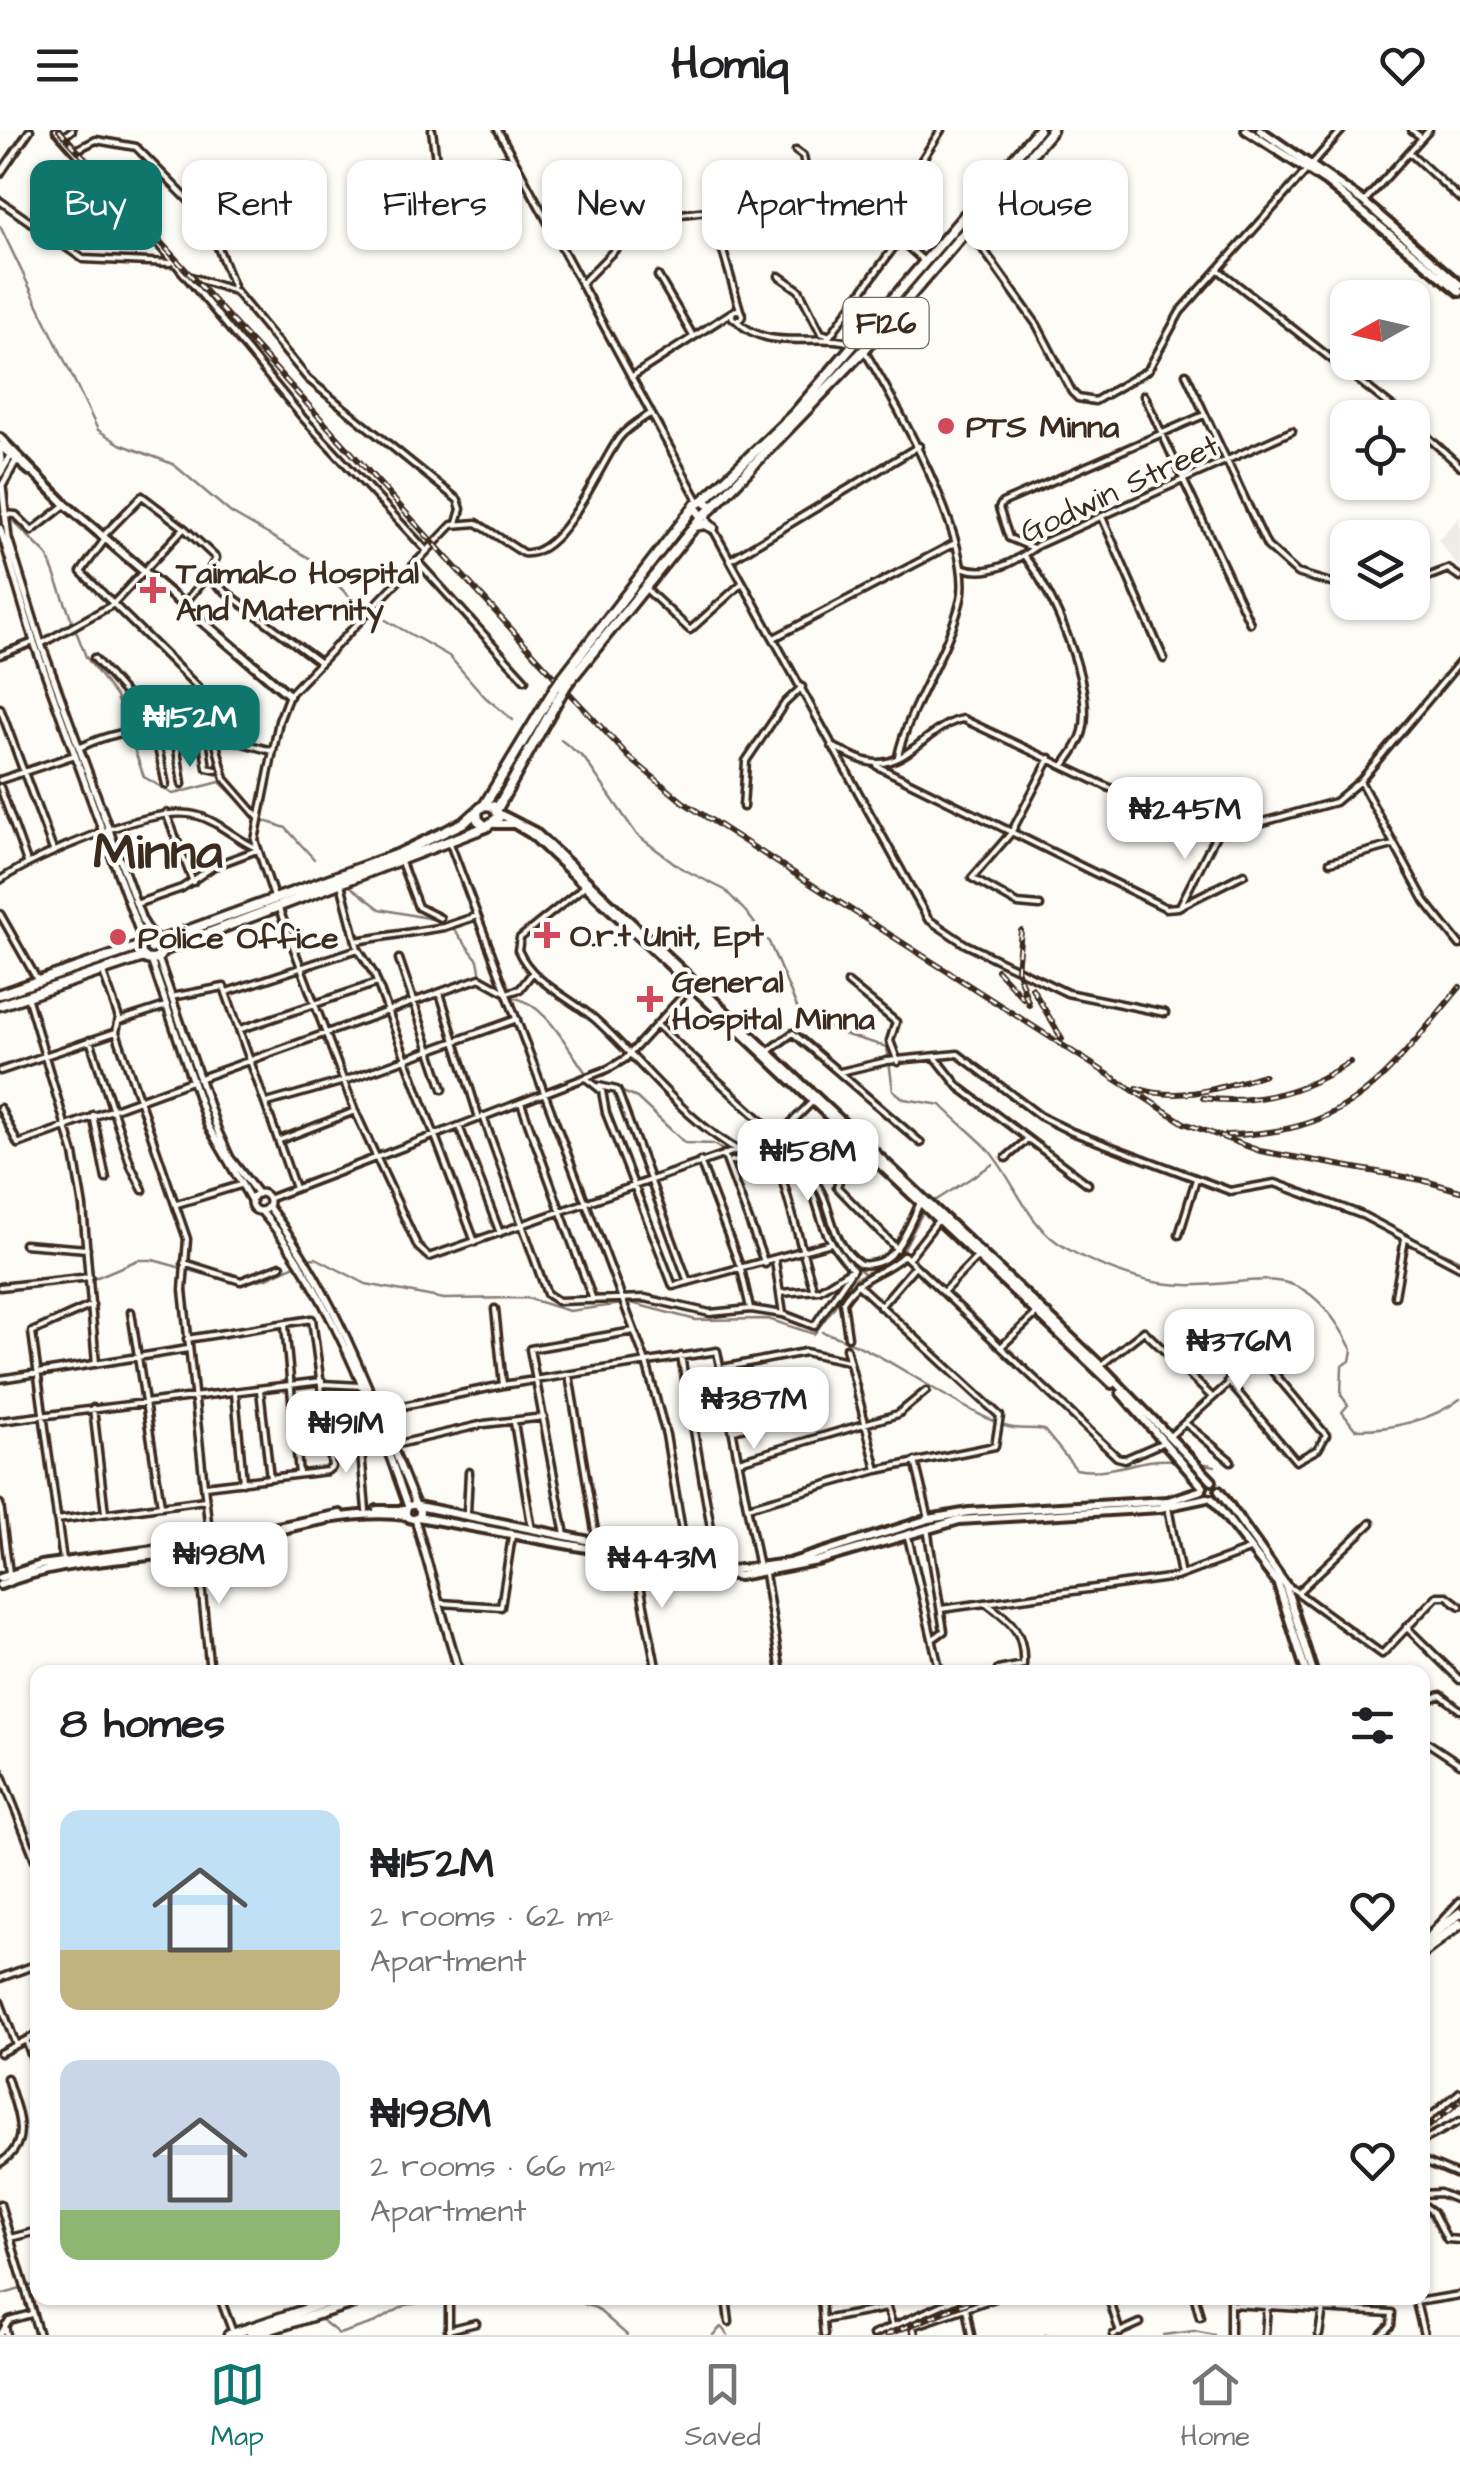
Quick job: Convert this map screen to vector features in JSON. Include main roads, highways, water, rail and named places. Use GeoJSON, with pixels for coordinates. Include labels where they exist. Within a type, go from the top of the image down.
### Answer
{"type":"FeatureCollection","features":[{"type":"Feature","properties":{"kind":"main road","name":"F126"},"geometry":{"type":"LineString","coordinates":[[1018,160],[1038,130]]}},
{"type":"Feature","properties":{"kind":"main road","name":"F126"},"geometry":{"type":"LineString","coordinates":[[1020,160],[1052,130]]}},
{"type":"Feature","properties":{"kind":"main road"},"geometry":{"type":"LineString","coordinates":[[1246,130],[1364,202],[1460,288]]}},
{"type":"Feature","properties":{"kind":"main road"},"geometry":{"type":"LineString","coordinates":[[1263,131],[1460,288]]}},
{"type":"Feature","properties":{"kind":"main road","name":"F126"},"geometry":{"type":"LineString","coordinates":[[0,1005],[102,969],[154,956],[436,838],[481,809],[498,789],[565,681],[699,503],[794,414],[963,221]]}},
{"type":"Feature","properties":{"kind":"main road","name":"F126"},"geometry":{"type":"LineString","coordinates":[[565,681],[694,526],[864,350],[963,234]]}},
{"type":"Feature","properties":{"kind":"main road"},"geometry":{"type":"LineString","coordinates":[[0,438],[66,505],[289,694]]}},
{"type":"Feature","properties":{"kind":"main road"},"geometry":{"type":"LineString","coordinates":[[0,449],[14,456]]}},
{"type":"Feature","properties":{"kind":"main road"},"geometry":{"type":"LineString","coordinates":[[699,503],[707,514]]}},
{"type":"Feature","properties":{"kind":"main road"},"geometry":{"type":"LineString","coordinates":[[699,503],[707,514]]}},
{"type":"Feature","properties":{"kind":"main road"},"geometry":{"type":"LineString","coordinates":[[694,526],[713,528]]}},
{"type":"Feature","properties":{"kind":"main road","name":"F126"},"geometry":{"type":"LineString","coordinates":[[0,994],[142,944],[341,884],[490,825],[558,691]]}},
{"type":"Feature","properties":{"kind":"main road"},"geometry":{"type":"LineString","coordinates":[[1166,1440],[980,1254],[865,1148],[816,1099],[770,1050],[693,984],[531,834],[514,824],[490,825],[478,820],[481,809],[498,811],[535,832],[693,984],[816,1099],[980,1254],[1100,1365],[1185,1461],[1206,1493],[1254,1548],[1283,1596],[1307,1665]]}},
{"type":"Feature","properties":{"kind":"main road"},"geometry":{"type":"LineString","coordinates":[[154,956],[156,940]]}},
{"type":"Feature","properties":{"kind":"main road"},"geometry":{"type":"LineString","coordinates":[[142,944],[154,956]]}},
{"type":"Feature","properties":{"kind":"main road"},"geometry":{"type":"LineString","coordinates":[[1185,1461],[1220,1491],[1285,1584],[1307,1665]]}},
{"type":"Feature","properties":{"kind":"main road"},"geometry":{"type":"LineString","coordinates":[[0,1581],[44,1570],[191,1550],[343,1517],[412,1511],[708,1573],[739,1576],[906,1533],[928,1522],[1168,1507],[1206,1493],[1212,1482]]}},
{"type":"Feature","properties":{"kind":"main road"},"geometry":{"type":"LineString","coordinates":[[0,1581],[9,1574],[63,1562],[210,1541],[323,1514],[366,1510],[467,1518],[687,1563],[762,1571],[928,1522],[1009,1508],[1168,1501],[1220,1491]]}},
{"type":"Feature","properties":{"kind":"main road"},"geometry":{"type":"LineString","coordinates":[[1430,1937],[1460,1912]]}},
{"type":"Feature","properties":{"kind":"main road"},"geometry":{"type":"LineString","coordinates":[[1430,1947],[1460,1924]]}},
{"type":"Feature","properties":{"kind":"main road"},"geometry":{"type":"LineString","coordinates":[[258,2334],[314,2307]]}},
{"type":"Feature","properties":{"kind":"main road"},"geometry":{"type":"LineString","coordinates":[[231,2334],[314,2307]]}},
{"type":"Feature","properties":{"kind":"waterway"},"geometry":{"type":"LineString","coordinates":[[0,226],[98,430],[120,444],[173,464],[231,513],[311,559],[357,604]]}},
{"type":"Feature","properties":{"kind":"waterway"},"geometry":{"type":"LineString","coordinates":[[13,521],[47,555],[86,657],[116,697],[144,777],[173,794],[220,782],[254,815]]}},
{"type":"Feature","properties":{"kind":"waterway"},"geometry":{"type":"LineString","coordinates":[[375,614],[449,656],[485,697],[513,720]]}},
{"type":"Feature","properties":{"kind":"waterway"},"geometry":{"type":"LineString","coordinates":[[561,740],[584,758],[637,835],[681,868],[725,890],[746,912],[769,942],[799,1012],[843,1034],[887,1047],[893,1090],[904,1099],[941,1105],[976,1137],[1052,1238],[1099,1265],[1149,1281],[1192,1285],[1270,1280],[1291,1284],[1312,1295],[1332,1316],[1352,1350],[1350,1361],[1342,1366],[1341,1395],[1348,1405],[1342,1412],[1355,1429],[1410,1422],[1437,1413],[1460,1399]]}},
{"type":"Feature","properties":{"kind":"waterway"},"geometry":{"type":"LineString","coordinates":[[265,821],[286,828],[314,859]]}},
{"type":"Feature","properties":{"kind":"waterway"},"geometry":{"type":"LineString","coordinates":[[350,886],[380,909],[448,922],[478,960],[481,976]]}},
{"type":"Feature","properties":{"kind":"waterway"},"geometry":{"type":"LineString","coordinates":[[512,997],[546,1017],[586,1073]]}},
{"type":"Feature","properties":{"kind":"waterway"},"geometry":{"type":"LineString","coordinates":[[594,1080],[637,1098],[685,1143],[713,1144],[735,1158],[798,1171],[816,1190],[829,1233]]}},
{"type":"Feature","properties":{"kind":"waterway"},"geometry":{"type":"LineString","coordinates":[[935,1201],[993,1164]]}},
{"type":"Feature","properties":{"kind":"waterway"},"geometry":{"type":"LineString","coordinates":[[306,1259],[316,1258],[366,1284],[444,1299],[527,1298],[569,1311],[631,1303],[696,1320],[768,1319],[814,1334],[856,1278],[900,1256],[923,1212]]}},
{"type":"Feature","properties":{"kind":"waterway"},"geometry":{"type":"LineString","coordinates":[[1415,1240],[1460,1260]]}},
{"type":"Feature","properties":{"kind":"waterway"},"geometry":{"type":"LineString","coordinates":[[0,1289],[88,1281],[138,1260],[153,1260],[239,1284],[267,1278],[299,1263]]}},
{"type":"Feature","properties":{"kind":"waterway"},"geometry":{"type":"LineString","coordinates":[[851,1263],[864,1273]]}},
{"type":"Feature","properties":{"kind":"waterway"},"geometry":{"type":"LineString","coordinates":[[822,1332],[892,1363],[982,1416],[1005,1426],[1044,1430],[1076,1469],[1101,1470],[1174,1460]]}},
{"type":"Feature","properties":{"kind":"waterway"},"geometry":{"type":"LineString","coordinates":[[1197,1462],[1215,1466]]}},
{"type":"Feature","properties":{"kind":"waterway"},"geometry":{"type":"LineString","coordinates":[[0,2295],[30,2286]]}},
{"type":"Feature","properties":{"kind":"waterway"},"geometry":{"type":"LineString","coordinates":[[318,2317],[339,2334],[376,2322],[406,2305]]}},
{"type":"Feature","properties":{"kind":"waterway"},"geometry":{"type":"LineString","coordinates":[[587,2305],[627,2335]]}},
{"type":"Feature","properties":{"kind":"waterway"},"geometry":{"type":"LineString","coordinates":[[713,2335],[721,2327],[728,2335]]}},
{"type":"Feature","properties":{"kind":"waterway"},"geometry":{"type":"LineString","coordinates":[[1164,2335],[1194,2331],[1214,2335]]}},
{"type":"Feature","properties":{"kind":"waterway"},"geometry":{"type":"LineString","coordinates":[[1045,2335],[1064,2335]]}},
{"type":"Feature","properties":{"kind":"railway"},"geometry":{"type":"LineString","coordinates":[[59,130],[572,696],[630,758],[683,802],[1184,1123],[1260,1151],[1422,1180],[1460,1191]]}},
{"type":"Feature","properties":{"kind":"railway"},"geometry":{"type":"LineString","coordinates":[[1021,931],[1017,969],[1029,1005]]}},
{"type":"Feature","properties":{"kind":"railway"},"geometry":{"type":"LineString","coordinates":[[997,970],[1023,998]]}},
{"type":"Feature","properties":{"kind":"railway"},"geometry":{"type":"LineString","coordinates":[[1227,1135],[1270,1132],[1306,1124],[1336,1111],[1387,1072],[1460,987]]}},
{"type":"Feature","properties":{"kind":"railway"},"geometry":{"type":"LineString","coordinates":[[1032,988],[1062,1039]]}},
{"type":"Feature","properties":{"kind":"railway"},"geometry":{"type":"LineString","coordinates":[[1203,1098],[1242,1100],[1280,1094],[1316,1081],[1350,1062]]}},
{"type":"Feature","properties":{"kind":"railway"},"geometry":{"type":"LineString","coordinates":[[1137,1088],[1185,1094],[1264,1075]]}},
{"type":"Feature","properties":{"kind":"railway"},"geometry":{"type":"LineString","coordinates":[[1430,2125],[1460,2101]]}},
{"type":"Feature","properties":{"kind":"railway"},"geometry":{"type":"LineString","coordinates":[[886,2335],[962,2305]]}},
{"type":"Feature","properties":{"kind":"place","name":"PTS Minna"},"geometry":{"type":"Point","coordinates":[946,426]}},
{"type":"Feature","properties":{"kind":"place","name":"Taimako Hospital And Maternity"},"geometry":{"type":"Point","coordinates":[153,590]}},
{"type":"Feature","properties":{"kind":"place","name":"O.r.t Unit, Ept"},"geometry":{"type":"Point","coordinates":[547,935]}},
{"type":"Feature","properties":{"kind":"place","name":"Police Office"},"geometry":{"type":"Point","coordinates":[118,937]}},
{"type":"Feature","properties":{"kind":"place","name":"General Hospital Minna"},"geometry":{"type":"Point","coordinates":[650,999]}},
{"type":"Feature","properties":{"kind":"district","name":"Minna"},"geometry":{"type":"Point","coordinates":[158,850]}}]}
